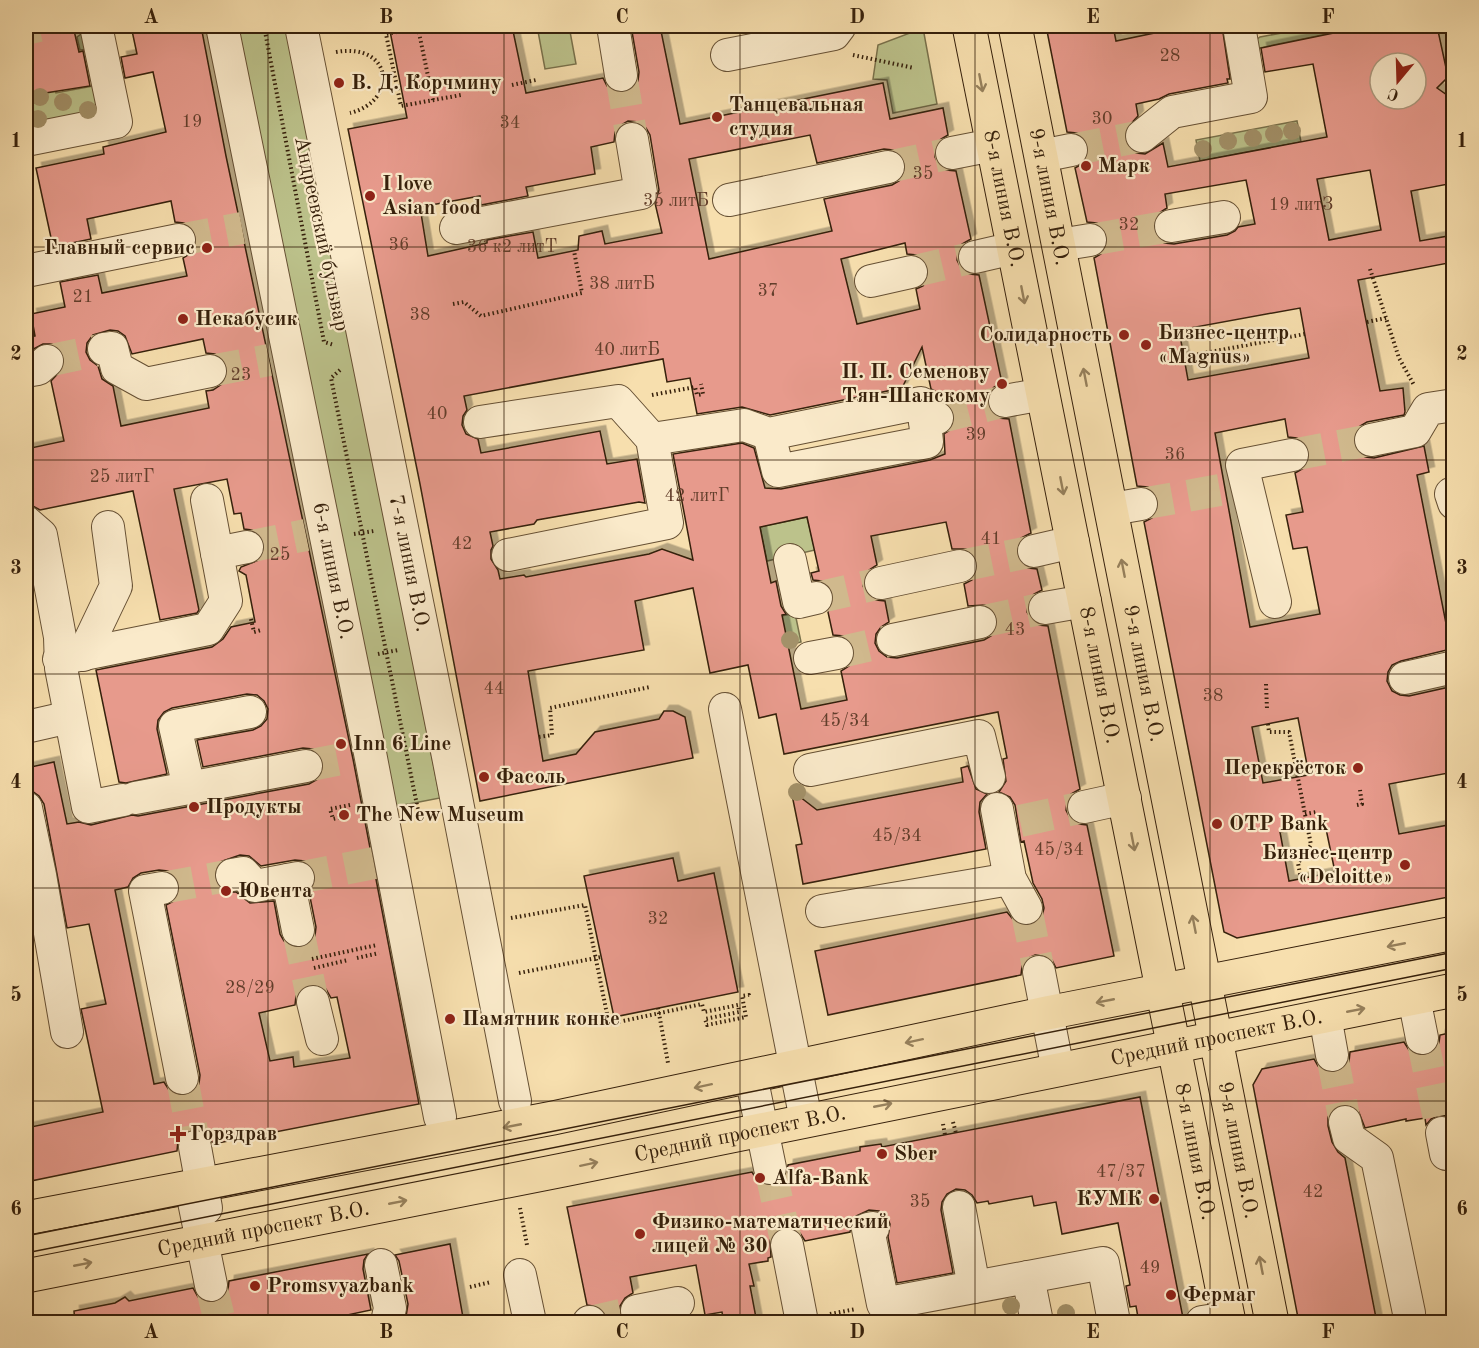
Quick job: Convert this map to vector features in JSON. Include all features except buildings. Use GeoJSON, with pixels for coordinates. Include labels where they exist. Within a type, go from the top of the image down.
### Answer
{"type":"FeatureCollection","features":[{"type":"Feature","properties":{"kind":"main road","name":"8-я линия В.О."},"geometry":{"type":"LineString","coordinates":[[969,26],[1174,1046],[1220,1321]]}},
{"type":"Feature","properties":{"kind":"main road","name":"9-я линия В.О."},"geometry":{"type":"LineString","coordinates":[[1015,26],[1056,153],[1059,245],[1126,506],[1205,982],[1272,1323]]}},
{"type":"Feature","properties":{"kind":"main road"},"geometry":{"type":"LineString","coordinates":[[26,1218],[553,1118],[1047,1013],[1454,933]]}},
{"type":"Feature","properties":{"kind":"main road","name":"Средний проспект В.О."},"geometry":{"type":"LineString","coordinates":[[26,1276],[1454,990]]}},
{"type":"Feature","properties":{"kind":"street"},"geometry":{"type":"LineString","coordinates":[[26,140],[116,122],[96,26]]}},
{"type":"Feature","properties":{"kind":"street","name":"6-я линия В.О."},"geometry":{"type":"LineString","coordinates":[[222,26],[240,112],[256,226],[279,358],[319,535],[351,659],[361,755],[384,851],[440,1117]]}},
{"type":"Feature","properties":{"kind":"street","name":"7-я линия В.О."},"geometry":{"type":"LineString","coordinates":[[301,26],[515,1101]]}},
{"type":"Feature","properties":{"kind":"street"},"geometry":{"type":"LineString","coordinates":[[613,26],[621,75]]}},
{"type":"Feature","properties":{"kind":"street"},"geometry":{"type":"LineString","coordinates":[[1142,136],[1172,112],[1251,97],[1239,26]]}},
{"type":"Feature","properties":{"kind":"street"},"geometry":{"type":"LineString","coordinates":[[727,55],[834,34],[845,40]]}},
{"type":"Feature","properties":{"kind":"street"},"geometry":{"type":"LineString","coordinates":[[456,228],[578,191],[642,193],[632,139]]}},
{"type":"Feature","properties":{"kind":"street"},"geometry":{"type":"LineString","coordinates":[[952,153],[993,145]]}},
{"type":"Feature","properties":{"kind":"street"},"geometry":{"type":"LineString","coordinates":[[729,200],[888,167]]}},
{"type":"Feature","properties":{"kind":"street"},"geometry":{"type":"LineString","coordinates":[[1171,226],[1224,217]]}},
{"type":"Feature","properties":{"kind":"street"},"geometry":{"type":"LineString","coordinates":[[26,271],[179,240]]}},
{"type":"Feature","properties":{"kind":"street"},"geometry":{"type":"LineString","coordinates":[[1059,245],[1090,240]]}},
{"type":"Feature","properties":{"kind":"street"},"geometry":{"type":"LineString","coordinates":[[975,257],[1014,248]]}},
{"type":"Feature","properties":{"kind":"street"},"geometry":{"type":"LineString","coordinates":[[871,281],[911,272]]}},
{"type":"Feature","properties":{"kind":"street"},"geometry":{"type":"LineString","coordinates":[[104,349],[112,348],[117,368],[146,384],[210,371]]}},
{"type":"Feature","properties":{"kind":"street"},"geometry":{"type":"LineString","coordinates":[[1005,401],[1043,394]]}},
{"type":"Feature","properties":{"kind":"street"},"geometry":{"type":"LineString","coordinates":[[480,422],[618,401],[652,439],[667,523],[508,555]]}},
{"type":"Feature","properties":{"kind":"street"},"geometry":{"type":"LineString","coordinates":[[652,439],[744,425],[770,434],[921,403],[931,420]]}},
{"type":"Feature","properties":{"kind":"street"},"geometry":{"type":"LineString","coordinates":[[1371,440],[1415,431],[1441,407]]}},
{"type":"Feature","properties":{"kind":"street"},"geometry":{"type":"LineString","coordinates":[[1275,602],[1237,487],[1242,465],[1292,456]]}},
{"type":"Feature","properties":{"kind":"street"},"geometry":{"type":"LineString","coordinates":[[71,657],[208,629],[226,601],[207,500]]}},
{"type":"Feature","properties":{"kind":"street"},"geometry":{"type":"LineString","coordinates":[[26,522],[41,536],[60,638],[71,657],[70,717],[88,807],[306,766]]}},
{"type":"Feature","properties":{"kind":"street"},"geometry":{"type":"LineString","coordinates":[[71,657],[116,586],[108,527]]}},
{"type":"Feature","properties":{"kind":"street"},"geometry":{"type":"LineString","coordinates":[[1034,551],[1073,542]]}},
{"type":"Feature","properties":{"kind":"street"},"geometry":{"type":"LineString","coordinates":[[217,553],[247,547]]}},
{"type":"Feature","properties":{"kind":"street"},"geometry":{"type":"LineString","coordinates":[[790,561],[799,602],[816,598]]}},
{"type":"Feature","properties":{"kind":"street"},"geometry":{"type":"LineString","coordinates":[[881,583],[960,566]]}},
{"type":"Feature","properties":{"kind":"street"},"geometry":{"type":"LineString","coordinates":[[1045,609],[1085,601]]}},
{"type":"Feature","properties":{"kind":"street"},"geometry":{"type":"LineString","coordinates":[[893,640],[980,622]]}},
{"type":"Feature","properties":{"kind":"street"},"geometry":{"type":"LineString","coordinates":[[1405,678],[1454,667]]}},
{"type":"Feature","properties":{"kind":"street"},"geometry":{"type":"LineString","coordinates":[[724,709],[806,1120]]}},
{"type":"Feature","properties":{"kind":"street"},"geometry":{"type":"LineString","coordinates":[[189,788],[176,726],[250,712]]}},
{"type":"Feature","properties":{"kind":"street"},"geometry":{"type":"LineString","coordinates":[[26,727],[70,717]]}},
{"type":"Feature","properties":{"kind":"street"},"geometry":{"type":"LineString","coordinates":[[810,771],[980,736],[989,777]]}},
{"type":"Feature","properties":{"kind":"street"},"geometry":{"type":"LineString","coordinates":[[1084,807],[1125,798]]}},
{"type":"Feature","properties":{"kind":"street"},"geometry":{"type":"LineString","coordinates":[[26,817],[40,875],[67,1032]]}},
{"type":"Feature","properties":{"kind":"street"},"geometry":{"type":"LineString","coordinates":[[1005,818],[1010,879],[1026,908]]}},
{"type":"Feature","properties":{"kind":"street"},"geometry":{"type":"LineString","coordinates":[[232,875],[243,873],[255,886],[293,879],[298,930]]}},
{"type":"Feature","properties":{"kind":"street"},"geometry":{"type":"LineString","coordinates":[[822,911],[1010,879]]}},
{"type":"Feature","properties":{"kind":"street"},"geometry":{"type":"LineString","coordinates":[[162,888],[145,891],[182,1078]]}},
{"type":"Feature","properties":{"kind":"street"},"geometry":{"type":"LineString","coordinates":[[1039,972],[1058,1070]]}},
{"type":"Feature","properties":{"kind":"street"},"geometry":{"type":"LineString","coordinates":[[1414,998],[1422,1038]]}},
{"type":"Feature","properties":{"kind":"street"},"geometry":{"type":"LineString","coordinates":[[314,1002],[322,1039]]}},
{"type":"Feature","properties":{"kind":"street"},"geometry":{"type":"LineString","coordinates":[[1325,1016],[1332,1055]]}},
{"type":"Feature","properties":{"kind":"street"},"geometry":{"type":"LineString","coordinates":[[751,1076],[770,1168]]}},
{"type":"Feature","properties":{"kind":"street"},"geometry":{"type":"LineString","coordinates":[[1346,1122],[1349,1138],[1377,1158],[1409,1313]]}},
{"type":"Feature","properties":{"kind":"street"},"geometry":{"type":"LineString","coordinates":[[195,1147],[197,1186],[207,1240],[211,1285]]}},
{"type":"Feature","properties":{"kind":"street"},"geometry":{"type":"LineString","coordinates":[[959,1207],[974,1287]]}},
{"type":"Feature","properties":{"kind":"street"},"geometry":{"type":"LineString","coordinates":[[873,1228],[868,1229],[883,1305],[1103,1263],[1114,1323]]}},
{"type":"Feature","properties":{"kind":"street"},"geometry":{"type":"LineString","coordinates":[[787,1245],[801,1321]]}},
{"type":"Feature","properties":{"kind":"street"},"geometry":{"type":"LineString","coordinates":[[381,1265],[390,1308],[387,1323]]}},
{"type":"Feature","properties":{"kind":"street"},"geometry":{"type":"LineString","coordinates":[[520,1275],[530,1323]]}},
{"type":"Feature","properties":{"kind":"street"},"geometry":{"type":"LineString","coordinates":[[1028,1277],[1037,1323]]}},
{"type":"Feature","properties":{"kind":"street"},"geometry":{"type":"LineString","coordinates":[[637,1311],[678,1303]]}},
{"type":"Feature","properties":{"kind":"path","name":"Андреевский бульвар"},"geometry":{"type":"LineString","coordinates":[[264,26],[324,342],[336,346]]}},
{"type":"Feature","properties":{"kind":"path"},"geometry":{"type":"LineString","coordinates":[[428,26],[386,34],[401,106],[461,95]]}},
{"type":"Feature","properties":{"kind":"path"},"geometry":{"type":"LineString","coordinates":[[418,27],[433,100]]}},
{"type":"Feature","properties":{"kind":"path"},"geometry":{"type":"LineString","coordinates":[[845,40],[914,68]]}},
{"type":"Feature","properties":{"kind":"path"},"geometry":{"type":"LineString","coordinates":[[240,112],[279,107],[318,111],[363,110],[375,99],[382,86],[382,71],[375,58],[363,52],[350,50],[307,58]]}},
{"type":"Feature","properties":{"kind":"path"},"geometry":{"type":"LineString","coordinates":[[382,71],[393,69]]}},
{"type":"Feature","properties":{"kind":"path"},"geometry":{"type":"LineString","coordinates":[[512,85],[536,80]]}},
{"type":"Feature","properties":{"kind":"path"},"geometry":{"type":"LineString","coordinates":[[256,226],[338,213]]}},
{"type":"Feature","properties":{"kind":"path"},"geometry":{"type":"LineString","coordinates":[[453,304],[464,302],[481,316],[582,293],[574,251]]}},
{"type":"Feature","properties":{"kind":"path"},"geometry":{"type":"LineString","coordinates":[[1370,269],[1399,358],[1441,407]]}},
{"type":"Feature","properties":{"kind":"path"},"geometry":{"type":"LineString","coordinates":[[1366,322],[1386,318]]}},
{"type":"Feature","properties":{"kind":"path"},"geometry":{"type":"LineString","coordinates":[[1184,357],[1305,334]]}},
{"type":"Feature","properties":{"kind":"path"},"geometry":{"type":"LineString","coordinates":[[343,368],[331,378],[421,825]]}},
{"type":"Feature","properties":{"kind":"path"},"geometry":{"type":"LineString","coordinates":[[692,387],[695,387],[697,395],[704,394],[701,384]]}},
{"type":"Feature","properties":{"kind":"path"},"geometry":{"type":"LineString","coordinates":[[319,535],[363,533],[401,526]]}},
{"type":"Feature","properties":{"kind":"path"},"geometry":{"type":"LineString","coordinates":[[251,618],[254,632],[261,630]]}},
{"type":"Feature","properties":{"kind":"path"},"geometry":{"type":"LineString","coordinates":[[351,659],[425,645]]}},
{"type":"Feature","properties":{"kind":"path"},"geometry":{"type":"LineString","coordinates":[[1266,684],[1268,709]]}},
{"type":"Feature","properties":{"kind":"path"},"geometry":{"type":"LineString","coordinates":[[539,737],[552,735],[550,708],[650,687]]}},
{"type":"Feature","properties":{"kind":"path"},"geometry":{"type":"LineString","coordinates":[[1268,724],[1269,732],[1289,732],[1311,845],[1298,863],[1301,879]]}},
{"type":"Feature","properties":{"kind":"path"},"geometry":{"type":"LineString","coordinates":[[1357,805],[1362,804],[1360,790]]}},
{"type":"Feature","properties":{"kind":"path"},"geometry":{"type":"LineString","coordinates":[[351,805],[330,809],[333,819],[353,815]]}},
{"type":"Feature","properties":{"kind":"path"},"geometry":{"type":"LineString","coordinates":[[1305,814],[1316,812]]}},
{"type":"Feature","properties":{"kind":"path"},"geometry":{"type":"LineString","coordinates":[[384,851],[421,825],[459,817]]}},
{"type":"Feature","properties":{"kind":"path"},"geometry":{"type":"LineString","coordinates":[[481,924],[585,905],[598,957],[609,1024],[658,1011],[702,1005],[704,1012],[738,1005],[739,1012],[705,1019],[707,1025],[746,1017],[742,996]]}},
{"type":"Feature","properties":{"kind":"path"},"geometry":{"type":"LineString","coordinates":[[312,959],[379,944]]}},
{"type":"Feature","properties":{"kind":"path"},"geometry":{"type":"LineString","coordinates":[[357,958],[380,953]]}},
{"type":"Feature","properties":{"kind":"path"},"geometry":{"type":"LineString","coordinates":[[491,978],[598,957]]}},
{"type":"Feature","properties":{"kind":"path"},"geometry":{"type":"LineString","coordinates":[[314,968],[348,960]]}},
{"type":"Feature","properties":{"kind":"path"},"geometry":{"type":"LineString","coordinates":[[658,1011],[669,1069]]}},
{"type":"Feature","properties":{"kind":"path"},"geometry":{"type":"LineString","coordinates":[[952,1119],[956,1133]]}},
{"type":"Feature","properties":{"kind":"path"},"geometry":{"type":"LineString","coordinates":[[942,1121],[945,1135]]}},
{"type":"Feature","properties":{"kind":"path"},"geometry":{"type":"LineString","coordinates":[[801,1321],[863,1308]]}},
{"type":"Feature","properties":{"kind":"green space"},"geometry":{"type":"Polygon","coordinates":[[[238,26],[288,26],[440,798],[393,807],[238,26]]]}},
{"type":"Feature","properties":{"kind":"green space"},"geometry":{"type":"Polygon","coordinates":[[[537,26],[569,26],[576,64],[545,69],[537,26]]]}},
{"type":"Feature","properties":{"kind":"green space"},"geometry":{"type":"Polygon","coordinates":[[[1319,26],[1336,26],[1337,32],[1255,49],[1256,40],[1260,37],[1319,26]]]}},
{"type":"Feature","properties":{"kind":"green space"},"geometry":{"type":"Polygon","coordinates":[[[923,28],[937,104],[893,113],[887,80],[873,79],[878,45],[923,28]]]}},
{"type":"Feature","properties":{"kind":"green space"},"geometry":{"type":"Polygon","coordinates":[[[84,32],[93,39],[103,87],[101,105],[97,112],[26,126],[26,98],[36,95],[33,80],[52,77],[56,93],[99,85],[91,49],[80,50],[77,37],[84,32]]]}},
{"type":"Feature","properties":{"kind":"green space"},"geometry":{"type":"Polygon","coordinates":[[[1297,121],[1301,142],[1200,161],[1196,140],[1297,121]]]}},
{"type":"Feature","properties":{"kind":"green space"},"geometry":{"type":"Polygon","coordinates":[[[807,517],[815,550],[767,561],[760,527],[807,517]]]}},
{"type":"Feature","properties":{"kind":"green space"},"geometry":{"type":"Polygon","coordinates":[[[795,613],[801,642],[773,649],[777,617],[795,613]]]}},
{"type":"Feature","properties":{"kind":"tunnel"},"geometry":{"type":"LineString","coordinates":[[26,29],[39,26]]}},
{"type":"Feature","properties":{"kind":"tunnel"},"geometry":{"type":"LineString","coordinates":[[621,75],[632,139]]}},
{"type":"Feature","properties":{"kind":"tunnel"},"geometry":{"type":"LineString","coordinates":[[1071,150],[1142,136]]}},
{"type":"Feature","properties":{"kind":"tunnel"},"geometry":{"type":"LineString","coordinates":[[888,167],[952,153]]}},
{"type":"Feature","properties":{"kind":"tunnel"},"geometry":{"type":"LineString","coordinates":[[1090,240],[1171,226]]}},
{"type":"Feature","properties":{"kind":"tunnel"},"geometry":{"type":"LineString","coordinates":[[179,240],[242,228]]}},
{"type":"Feature","properties":{"kind":"tunnel"},"geometry":{"type":"LineString","coordinates":[[911,272],[975,257]]}},
{"type":"Feature","properties":{"kind":"tunnel"},"geometry":{"type":"LineString","coordinates":[[47,361],[104,349]]}},
{"type":"Feature","properties":{"kind":"tunnel"},"geometry":{"type":"LineString","coordinates":[[210,371],[269,360]]}},
{"type":"Feature","properties":{"kind":"tunnel"},"geometry":{"type":"LineString","coordinates":[[937,418],[1005,401]]}},
{"type":"Feature","properties":{"kind":"tunnel"},"geometry":{"type":"LineString","coordinates":[[1292,455],[1371,440]]}},
{"type":"Feature","properties":{"kind":"tunnel"},"geometry":{"type":"LineString","coordinates":[[1141,504],[1226,489]]}},
{"type":"Feature","properties":{"kind":"tunnel"},"geometry":{"type":"LineString","coordinates":[[247,547],[306,535]]}},
{"type":"Feature","properties":{"kind":"tunnel"},"geometry":{"type":"LineString","coordinates":[[960,566],[1034,551]]}},
{"type":"Feature","properties":{"kind":"tunnel"},"geometry":{"type":"LineString","coordinates":[[816,598],[881,583]]}},
{"type":"Feature","properties":{"kind":"tunnel"},"geometry":{"type":"LineString","coordinates":[[980,622],[1045,608]]}},
{"type":"Feature","properties":{"kind":"tunnel"},"geometry":{"type":"LineString","coordinates":[[837,653],[893,640]]}},
{"type":"Feature","properties":{"kind":"tunnel"},"geometry":{"type":"LineString","coordinates":[[306,766],[352,757]]}},
{"type":"Feature","properties":{"kind":"tunnel"},"geometry":{"type":"LineString","coordinates":[[1020,821],[1084,807]]}},
{"type":"Feature","properties":{"kind":"tunnel"},"geometry":{"type":"LineString","coordinates":[[298,878],[374,863]]}},
{"type":"Feature","properties":{"kind":"tunnel"},"geometry":{"type":"LineString","coordinates":[[162,888],[232,875]]}},
{"type":"Feature","properties":{"kind":"tunnel"},"geometry":{"type":"LineString","coordinates":[[1026,908],[1039,972]]}},
{"type":"Feature","properties":{"kind":"tunnel"},"geometry":{"type":"LineString","coordinates":[[298,930],[313,1002]]}},
{"type":"Feature","properties":{"kind":"tunnel"},"geometry":{"type":"LineString","coordinates":[[1422,1038],[1442,1133]]}},
{"type":"Feature","properties":{"kind":"tunnel"},"geometry":{"type":"LineString","coordinates":[[1332,1055],[1345,1122]]}},
{"type":"Feature","properties":{"kind":"tunnel"},"geometry":{"type":"LineString","coordinates":[[182,1078],[195,1147]]}},
{"type":"Feature","properties":{"kind":"tunnel"},"geometry":{"type":"LineString","coordinates":[[770,1168],[787,1245]]}},
{"type":"Feature","properties":{"kind":"tunnel"},"geometry":{"type":"LineString","coordinates":[[211,1285],[220,1322]]}},
{"type":"Feature","properties":{"kind":"tunnel"},"geometry":{"type":"LineString","coordinates":[[590,1322],[637,1311]]}},
{"type":"Feature","properties":{"kind":"tram line"},"geometry":{"type":"LineString","coordinates":[[26,1236],[1454,952]]}},
{"type":"Feature","properties":{"kind":"tram line"},"geometry":{"type":"LineString","coordinates":[[26,1253],[1454,968]]}},
{"type":"Feature","properties":{"kind":"place","name":"В. Д. Корчмину"},"geometry":{"type":"Point","coordinates":[339,83]}},
{"type":"Feature","properties":{"kind":"place","name":"Танцевальная студия"},"geometry":{"type":"Point","coordinates":[717,117]}},
{"type":"Feature","properties":{"kind":"place","name":"Марк"},"geometry":{"type":"Point","coordinates":[1086,166]}},
{"type":"Feature","properties":{"kind":"place","name":"I love Asian food"},"geometry":{"type":"Point","coordinates":[370,196]}},
{"type":"Feature","properties":{"kind":"place","name":"Главный сервис"},"geometry":{"type":"Point","coordinates":[207,248]}},
{"type":"Feature","properties":{"kind":"place","name":"Некабусик"},"geometry":{"type":"Point","coordinates":[183,319]}},
{"type":"Feature","properties":{"kind":"place","name":"Солидарность"},"geometry":{"type":"Point","coordinates":[1124,335]}},
{"type":"Feature","properties":{"kind":"place","name":"Бизнес-центр «Magnus»"},"geometry":{"type":"Point","coordinates":[1146,345]}},
{"type":"Feature","properties":{"kind":"place","name":"П. П. Семенову Тян-Шанскому"},"geometry":{"type":"Point","coordinates":[1002,384]}},
{"type":"Feature","properties":{"kind":"place","name":"Inn 6 Line"},"geometry":{"type":"Point","coordinates":[341,744]}},
{"type":"Feature","properties":{"kind":"place","name":"Перекрёсток"},"geometry":{"type":"Point","coordinates":[1358,768]}},
{"type":"Feature","properties":{"kind":"place","name":"Фасоль"},"geometry":{"type":"Point","coordinates":[484,777]}},
{"type":"Feature","properties":{"kind":"place","name":"Продукты"},"geometry":{"type":"Point","coordinates":[194,807]}},
{"type":"Feature","properties":{"kind":"place","name":"The New Museum"},"geometry":{"type":"Point","coordinates":[344,815]}},
{"type":"Feature","properties":{"kind":"place","name":"OTP Bank"},"geometry":{"type":"Point","coordinates":[1217,824]}},
{"type":"Feature","properties":{"kind":"place","name":"Бизнес-центр «Deloitte»"},"geometry":{"type":"Point","coordinates":[1405,865]}},
{"type":"Feature","properties":{"kind":"place","name":"Ювента"},"geometry":{"type":"Point","coordinates":[226,891]}},
{"type":"Feature","properties":{"kind":"place","name":"Памятник конке"},"geometry":{"type":"Point","coordinates":[450,1019]}},
{"type":"Feature","properties":{"kind":"place","name":"Горздрав"},"geometry":{"type":"Point","coordinates":[178,1134]}},
{"type":"Feature","properties":{"kind":"place","name":"Sber"},"geometry":{"type":"Point","coordinates":[882,1154]}},
{"type":"Feature","properties":{"kind":"place","name":"Alfa-Bank"},"geometry":{"type":"Point","coordinates":[760,1178]}},
{"type":"Feature","properties":{"kind":"place","name":"КУМК"},"geometry":{"type":"Point","coordinates":[1154,1199]}},
{"type":"Feature","properties":{"kind":"place","name":"Физико-математический лицей № 30"},"geometry":{"type":"Point","coordinates":[640,1234]}},
{"type":"Feature","properties":{"kind":"place","name":"Promsvyazbank"},"geometry":{"type":"Point","coordinates":[255,1286]}},
{"type":"Feature","properties":{"kind":"place","name":"Фермаг"},"geometry":{"type":"Point","coordinates":[1171,1295]}}]}
